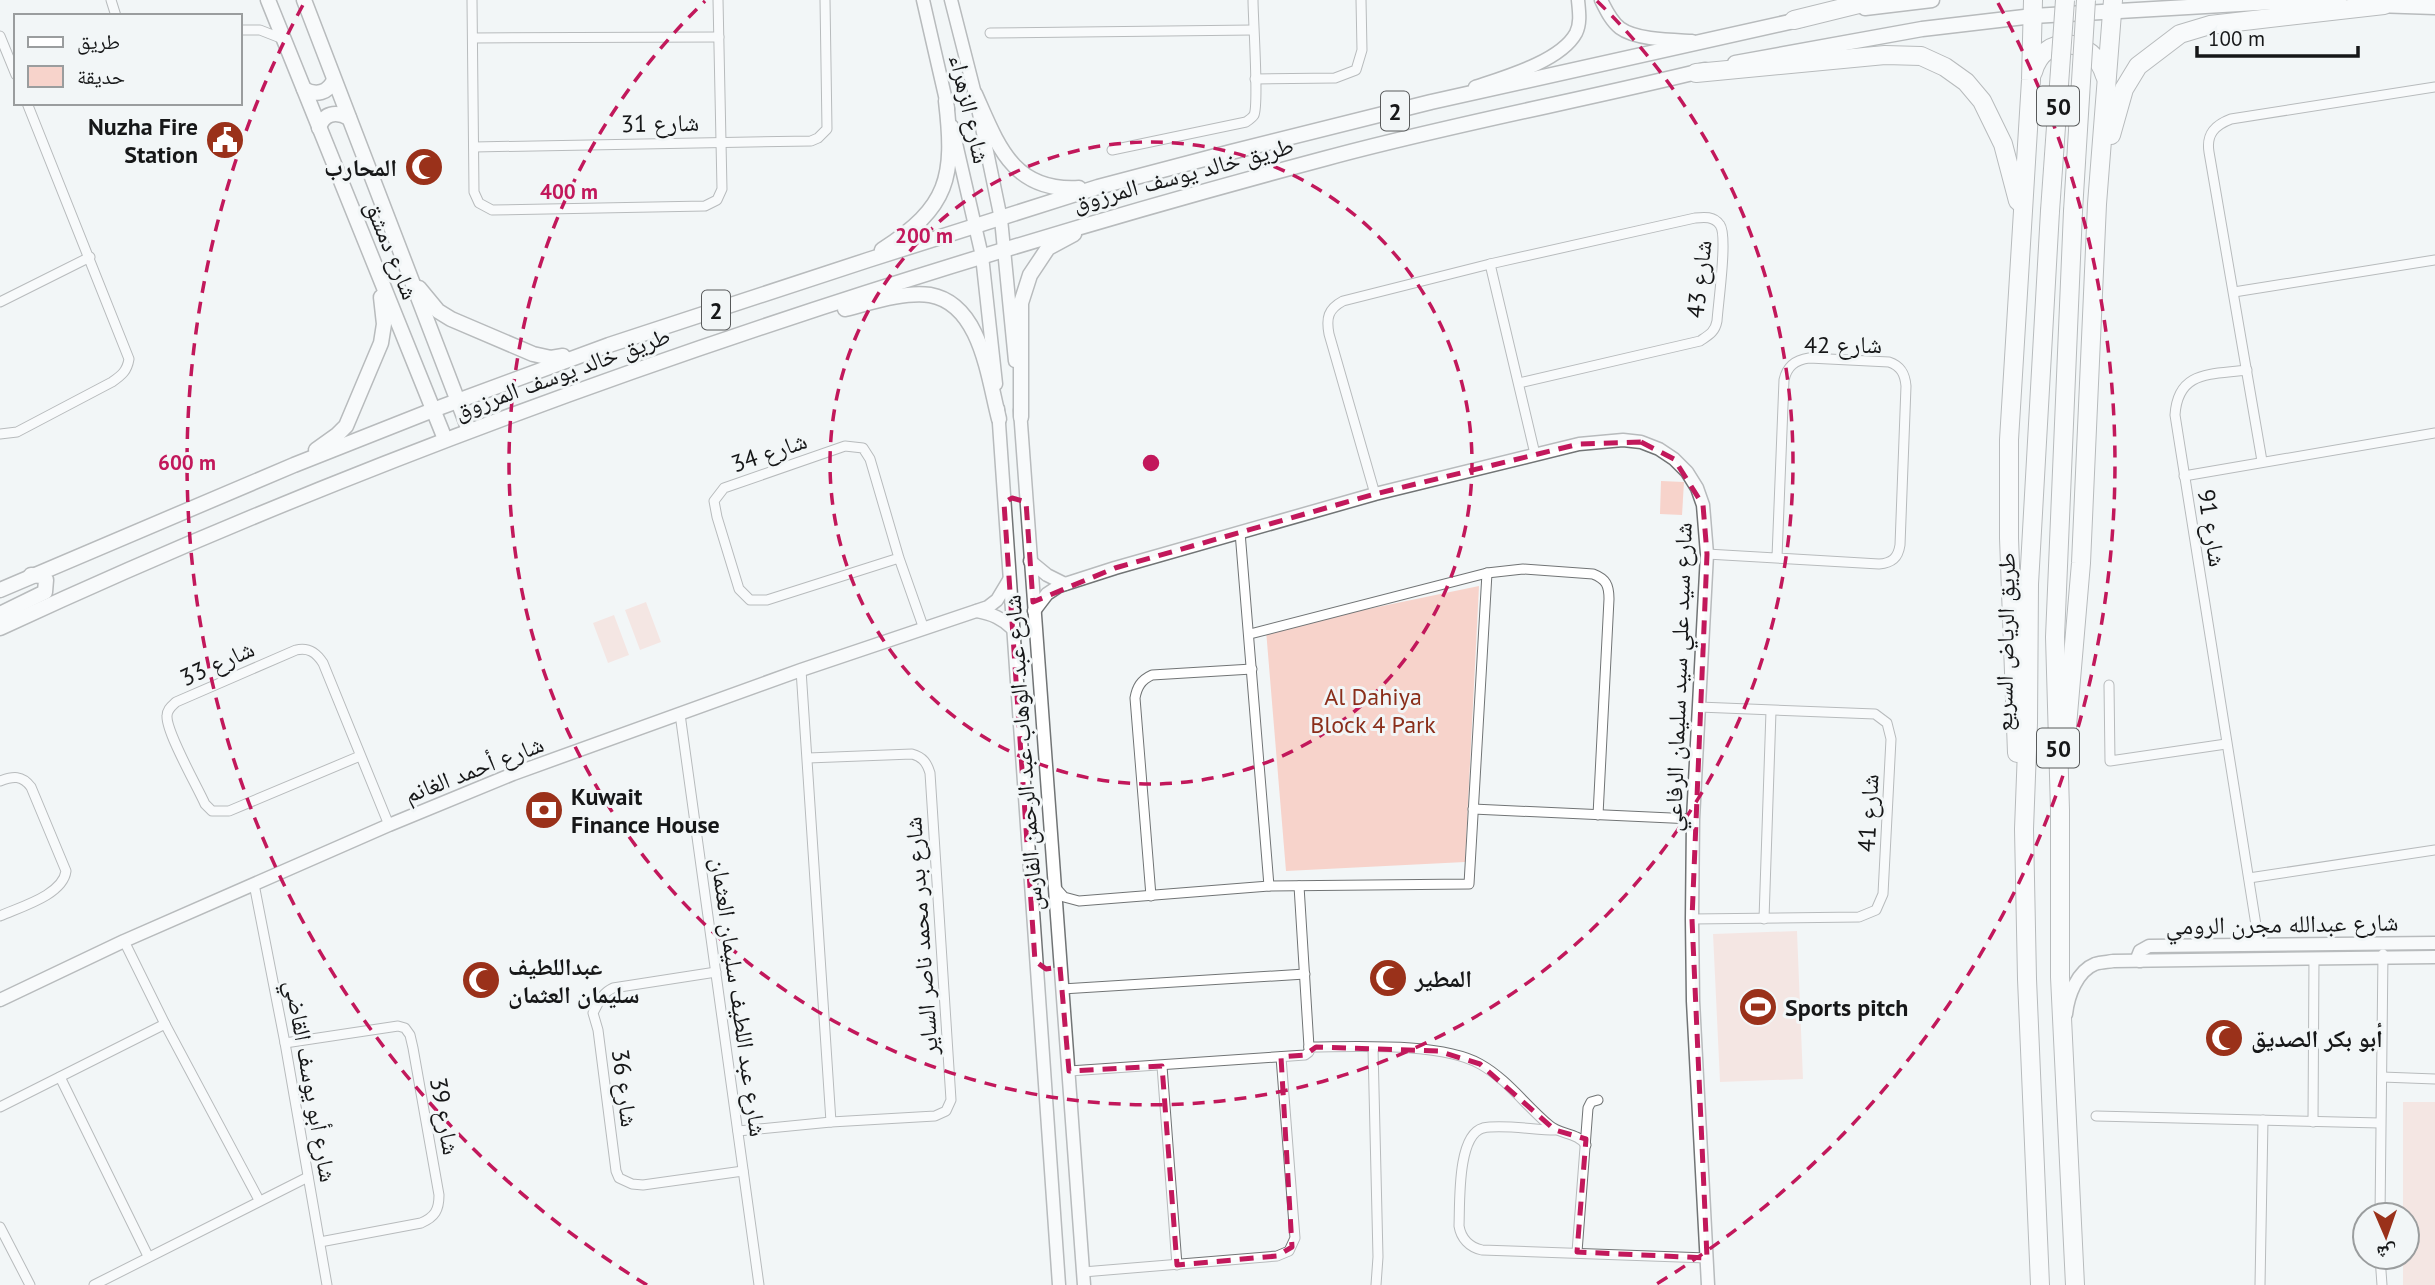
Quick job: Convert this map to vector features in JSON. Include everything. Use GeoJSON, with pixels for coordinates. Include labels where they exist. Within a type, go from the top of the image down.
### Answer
{"type":"FeatureCollection","features":[{"type":"Feature","properties":{"kind":"highway"},"geometry":{"type":"LineString","coordinates":[[1794,20],[1875,0]]}},
{"type":"Feature","properties":{"kind":"highway","name":"طريق الرياض السريع"},"geometry":{"type":"LineString","coordinates":[[2040,1285],[2027,979],[2024,829],[2029,584],[2065,0]]}},
{"type":"Feature","properties":{"kind":"highway","name":"طريق الرياض السريع"},"geometry":{"type":"LineString","coordinates":[[2075,1285],[2059,916],[2060,810],[2055,637],[2073,211],[2086,0]]}},
{"type":"Feature","properties":{"kind":"highway"},"geometry":{"type":"LineString","coordinates":[[2060,810],[2081,562],[2097,204],[2112,5]]}},
{"type":"Feature","properties":{"kind":"highway"},"geometry":{"type":"LineString","coordinates":[[2097,204],[2115,118],[2124,89],[2138,66],[2159,48],[2180,34],[2210,25],[2384,5]]}},
{"type":"Feature","properties":{"kind":"highway"},"geometry":{"type":"LineString","coordinates":[[2024,829],[2015,719],[2008,538],[2008,440],[2023,221],[2033,8]]}},
{"type":"Feature","properties":{"kind":"highway"},"geometry":{"type":"LineString","coordinates":[[2031,80],[2035,65],[2045,52],[2060,45],[2076,45],[2091,51],[2102,64],[2106,79]]}},
{"type":"Feature","properties":{"kind":"highway"},"geometry":{"type":"LineString","coordinates":[[1696,73],[1885,55],[1922,57],[1945,67],[1966,82],[1982,101],[2003,144],[2023,221]]}},
{"type":"Feature","properties":{"kind":"main road","name":"شارع دمشق"},"geometry":{"type":"LineString","coordinates":[[268,0],[445,439]]}},
{"type":"Feature","properties":{"kind":"main road","name":"شارع دمشق"},"geometry":{"type":"LineString","coordinates":[[305,0],[469,430]]}},
{"type":"Feature","properties":{"kind":"main road","name":"طريق خالد يوسف المرزوق"},"geometry":{"type":"LineString","coordinates":[[0,590],[294,465],[609,345],[1098,187],[1431,102],[1700,41],[1794,20],[1932,0]]}},
{"type":"Feature","properties":{"kind":"main road","name":"طريق خالد يوسف المرزوق"},"geometry":{"type":"LineString","coordinates":[[0,628],[120,572],[445,439],[741,333],[1096,221],[1331,156],[1751,59],[2033,8],[2274,2],[2435,7]]}},
{"type":"Feature","properties":{"kind":"main road"},"geometry":{"type":"LineString","coordinates":[[304,89],[321,92],[327,90],[334,80]]}},
{"type":"Feature","properties":{"kind":"main road"},"geometry":{"type":"LineString","coordinates":[[975,94],[992,131],[1012,164],[1027,178],[1062,190],[1098,187]]}},
{"type":"Feature","properties":{"kind":"main road"},"geometry":{"type":"LineString","coordinates":[[867,260],[906,235],[932,208],[948,174],[951,142],[946,101]]}},
{"type":"Feature","properties":{"kind":"main road"},"geometry":{"type":"LineString","coordinates":[[319,128],[323,119],[331,114],[349,118]]}},
{"type":"Feature","properties":{"kind":"main road"},"geometry":{"type":"LineString","coordinates":[[1021,417],[1021,303],[1030,275],[1048,248],[1096,221]]}},
{"type":"Feature","properties":{"kind":"main road"},"geometry":{"type":"LineString","coordinates":[[408,271],[427,299],[444,315],[533,354],[557,358],[609,345]]}},
{"type":"Feature","properties":{"kind":"main road"},"geometry":{"type":"LineString","coordinates":[[294,465],[337,435],[348,420],[383,338],[380,281]]}},
{"type":"Feature","properties":{"kind":"main road"},"geometry":{"type":"LineString","coordinates":[[741,333],[893,297],[929,295],[952,304],[966,318],[979,340],[999,419]]}},
{"type":"Feature","properties":{"kind":"main road"},"geometry":{"type":"LineString","coordinates":[[0,614],[45,592],[46,580],[36,574],[30,576]]}},
{"type":"Feature","properties":{"kind":"street"},"geometry":{"type":"LineString","coordinates":[[472,0],[474,192],[480,203],[492,209],[705,206],[717,200],[722,189],[718,0]]}},
{"type":"Feature","properties":{"kind":"street","name":"شارع 31"},"geometry":{"type":"LineString","coordinates":[[474,147],[811,141],[824,134],[827,129],[825,0]]}},
{"type":"Feature","properties":{"kind":"street","name":"شارع الزهراء"},"geometry":{"type":"LineString","coordinates":[[923,0],[977,227]]}},
{"type":"Feature","properties":{"kind":"street","name":"شارع الزهراء"},"geometry":{"type":"LineString","coordinates":[[951,0],[975,94],[1001,219]]}},
{"type":"Feature","properties":{"kind":"street"},"geometry":{"type":"LineString","coordinates":[[1112,150],[1246,122],[1255,112],[1253,0]]}},
{"type":"Feature","properties":{"kind":"street"},"geometry":{"type":"LineString","coordinates":[[1255,79],[1335,78],[1356,70],[1362,50],[1361,0]]}},
{"type":"Feature","properties":{"kind":"street"},"geometry":{"type":"LineString","coordinates":[[1431,102],[1550,58],[1568,44],[1577,31],[1580,16],[1578,0]]}},
{"type":"Feature","properties":{"kind":"street"},"geometry":{"type":"LineString","coordinates":[[1601,0],[1610,17],[1629,33],[1700,41]]}},
{"type":"Feature","properties":{"kind":"street"},"geometry":{"type":"LineString","coordinates":[[242,30],[260,30],[283,39]]}},
{"type":"Feature","properties":{"kind":"street"},"geometry":{"type":"LineString","coordinates":[[990,33],[1253,30]]}},
{"type":"Feature","properties":{"kind":"street"},"geometry":{"type":"LineString","coordinates":[[0,36],[14,70]]}},
{"type":"Feature","properties":{"kind":"street"},"geometry":{"type":"LineString","coordinates":[[472,38],[719,37]]}},
{"type":"Feature","properties":{"kind":"street"},"geometry":{"type":"LineString","coordinates":[[2262,461],[2207,143],[2213,130],[2220,123],[2231,119],[2435,87]]}},
{"type":"Feature","properties":{"kind":"street"},"geometry":{"type":"LineString","coordinates":[[0,434],[17,432],[112,382],[122,375],[129,359],[28,105]]}},
{"type":"Feature","properties":{"kind":"street","name":"شارع 43"},"geometry":{"type":"LineString","coordinates":[[1375,494],[1329,334],[1329,314],[1334,306],[1343,301],[1490,264],[1695,218],[1714,219],[1723,230],[1717,321],[1713,332],[1700,341],[1519,383]]}},
{"type":"Feature","properties":{"kind":"street","name":"شارع عبد الوهاب عبد الرحمن الفارس"},"geometry":{"type":"LineString","coordinates":[[1001,219],[1021,417],[1084,1279]]}},
{"type":"Feature","properties":{"kind":"street","name":"شارع عبد الوهاب عبد الرحمن الفارس"},"geometry":{"type":"LineString","coordinates":[[977,227],[999,419],[1059,1285]]}},
{"type":"Feature","properties":{"kind":"street"},"geometry":{"type":"LineString","coordinates":[[0,302],[90,257]]}},
{"type":"Feature","properties":{"kind":"street"},"geometry":{"type":"LineString","coordinates":[[2234,292],[2435,260]]}},
{"type":"Feature","properties":{"kind":"street"},"geometry":{"type":"LineString","coordinates":[[1490,264],[1535,454]]}},
{"type":"Feature","properties":{"kind":"street","name":"شارع 42"},"geometry":{"type":"LineString","coordinates":[[1707,554],[1879,564],[1887,564],[1896,557],[1900,545],[1906,386],[1903,372],[1896,364],[1809,358],[1800,359],[1789,368],[1784,380],[1777,557]]}},
{"type":"Feature","properties":{"kind":"street","name":"شارع 91"},"geometry":{"type":"LineString","coordinates":[[2247,370],[2200,376],[2191,380],[2178,394],[2175,415],[2259,944]]}},
{"type":"Feature","properties":{"kind":"street"},"geometry":{"type":"LineString","coordinates":[[2184,476],[2435,433]]}},
{"type":"Feature","properties":{"kind":"street","name":"شارع سيد علي سيد سليمان الرفاعي"},"geometry":{"type":"LineString","coordinates":[[1034,611],[1047,594],[1065,584],[1375,494],[1579,444],[1623,440],[1641,442],[1659,449],[1681,465],[1697,488],[1703,505],[1707,554],[1693,819],[1692,919],[1693,1015],[1707,1285]]}},
{"type":"Feature","properties":{"kind":"street","name":"شارع 34"},"geometry":{"type":"LineString","coordinates":[[899,558],[767,600],[751,600],[739,589],[714,501],[724,488],[845,446],[863,448],[870,459],[899,558],[924,629]]}},
{"type":"Feature","properties":{"kind":"street"},"geometry":{"type":"LineString","coordinates":[[1003,480],[1016,485],[1024,479]]}},
{"type":"Feature","properties":{"kind":"street"},"geometry":{"type":"LineString","coordinates":[[1004,503],[1017,498],[1026,502]]}},
{"type":"Feature","properties":{"kind":"street"},"geometry":{"type":"LineString","coordinates":[[1240,532],[1269,886]]}},
{"type":"Feature","properties":{"kind":"street"},"geometry":{"type":"LineString","coordinates":[[1030,561],[1047,575],[1065,584]]}},
{"type":"Feature","properties":{"kind":"street"},"geometry":{"type":"LineString","coordinates":[[1250,634],[1487,573],[1523,569],[1593,574],[1605,580],[1609,599],[1598,815]]}},
{"type":"Feature","properties":{"kind":"street"},"geometry":{"type":"LineString","coordinates":[[1054,884],[1064,897],[1079,901],[1269,886],[1469,884],[1487,573]]}},
{"type":"Feature","properties":{"kind":"street","name":"شارع أحمد الغانم"},"geometry":{"type":"LineString","coordinates":[[0,1000],[124,941],[513,774],[801,670],[977,611],[997,600],[1009,580]]}},
{"type":"Feature","properties":{"kind":"street"},"geometry":{"type":"LineString","coordinates":[[977,611],[1003,620],[1013,629]]}},
{"type":"Feature","properties":{"kind":"street","name":"شارع 33"},"geometry":{"type":"LineString","coordinates":[[360,756],[229,811],[212,811],[205,804],[166,716],[169,708],[176,702],[303,648],[313,651],[323,663],[389,825]]}},
{"type":"Feature","properties":{"kind":"street"},"geometry":{"type":"LineString","coordinates":[[1151,895],[1136,690],[1142,681],[1152,675],[1252,669]]}},
{"type":"Feature","properties":{"kind":"street"},"geometry":{"type":"LineString","coordinates":[[801,670],[831,1122]]}},
{"type":"Feature","properties":{"kind":"street"},"geometry":{"type":"LineString","coordinates":[[2109,685],[2110,761],[2226,744]]}},
{"type":"Feature","properties":{"kind":"street","name":"شارع 41"},"geometry":{"type":"LineString","coordinates":[[1692,919],[1859,917],[1876,910],[1883,894],[1891,739],[1887,723],[1875,714],[1699,707]]}},
{"type":"Feature","properties":{"kind":"street"},"geometry":{"type":"LineString","coordinates":[[1764,919],[1771,711]]}},
{"type":"Feature","properties":{"kind":"street","name":"شارع عبد اللطيف سليمان العثمان"},"geometry":{"type":"LineString","coordinates":[[680,714],[760,1285]]}},
{"type":"Feature","properties":{"kind":"street","name":"شارع بدر محمد ناصر الساير"},"geometry":{"type":"LineString","coordinates":[[738,1131],[935,1116],[949,1107],[950,1086],[930,773],[923,759],[912,754],[808,758]]}},
{"type":"Feature","properties":{"kind":"street"},"geometry":{"type":"LineString","coordinates":[[0,781],[19,777],[26,780],[66,871],[65,879],[54,891],[0,916]]}},
{"type":"Feature","properties":{"kind":"street"},"geometry":{"type":"LineString","coordinates":[[1473,809],[1693,819]]}},
{"type":"Feature","properties":{"kind":"street"},"geometry":{"type":"LineString","coordinates":[[2249,878],[2435,850]]}},
{"type":"Feature","properties":{"kind":"street","name":"شارع أبو يوسف القاضي"},"geometry":{"type":"LineString","coordinates":[[254,884],[327,1285]]}},
{"type":"Feature","properties":{"kind":"street"},"geometry":{"type":"LineString","coordinates":[[1069,1071],[1281,1057],[1305,1055],[1309,1052],[1299,886]]}},
{"type":"Feature","properties":{"kind":"street"},"geometry":{"type":"LineString","coordinates":[[1057,919],[1066,907],[1079,901]]}},
{"type":"Feature","properties":{"kind":"street"},"geometry":{"type":"LineString","coordinates":[[124,941],[164,1024],[259,1200]]}},
{"type":"Feature","properties":{"kind":"street"},"geometry":{"type":"LineString","coordinates":[[2380,1201],[2383,943]]}},
{"type":"Feature","properties":{"kind":"street","name":"شارع عبدالله مجرن الرومي"},"geometry":{"type":"LineString","coordinates":[[2140,961],[2140,951],[2149,946],[2435,943]]}},
{"type":"Feature","properties":{"kind":"street"},"geometry":{"type":"LineString","coordinates":[[1035,961],[1046,969],[1055,965],[1059,957]]}},
{"type":"Feature","properties":{"kind":"street","name":"شارع عبدالله مجرن الرومي"},"geometry":{"type":"LineString","coordinates":[[2066,1073],[2066,1009],[2082,974],[2095,964],[2113,961],[2435,957]]}},
{"type":"Feature","properties":{"kind":"street"},"geometry":{"type":"LineString","coordinates":[[2313,1122],[2314,958]]}},
{"type":"Feature","properties":{"kind":"street","name":"شارع 36"},"geometry":{"type":"LineString","coordinates":[[716,972],[613,988],[601,997],[593,1013],[598,1030],[619,1178],[632,1184],[643,1185],[743,1171]]}},
{"type":"Feature","properties":{"kind":"street"},"geometry":{"type":"LineString","coordinates":[[1038,991],[1046,983],[1052,982],[1062,989],[1305,974]]}},
{"type":"Feature","properties":{"kind":"street"},"geometry":{"type":"LineString","coordinates":[[0,1107],[164,1024]]}},
{"type":"Feature","properties":{"kind":"street","name":"شارع 39"},"geometry":{"type":"LineString","coordinates":[[285,1043],[389,1026],[405,1028],[413,1048],[439,1195],[435,1215],[421,1223],[320,1242]]}},
{"type":"Feature","properties":{"kind":"street"},"geometry":{"type":"LineString","coordinates":[[1309,1047],[1438,1051],[1459,1055],[1496,1075],[1555,1130]]}},
{"type":"Feature","properties":{"kind":"street"},"geometry":{"type":"LineString","coordinates":[[1373,1048],[1378,1257],[1376,1285]]}},
{"type":"Feature","properties":{"kind":"street"},"geometry":{"type":"LineString","coordinates":[[1084,1279],[1177,1265],[1277,1256],[1283,1255],[1292,1247],[1295,1238],[1281,1057]]}},
{"type":"Feature","properties":{"kind":"street"},"geometry":{"type":"LineString","coordinates":[[1162,1066],[1177,1265]]}},
{"type":"Feature","properties":{"kind":"street"},"geometry":{"type":"LineString","coordinates":[[60,1077],[148,1256]]}},
{"type":"Feature","properties":{"kind":"street"},"geometry":{"type":"LineString","coordinates":[[2382,1077],[2435,1079]]}},
{"type":"Feature","properties":{"kind":"street"},"geometry":{"type":"LineString","coordinates":[[1577,1252],[1589,1104],[1598,1100]]}},
{"type":"Feature","properties":{"kind":"street"},"geometry":{"type":"LineString","coordinates":[[2096,1116],[2381,1123]]}},
{"type":"Feature","properties":{"kind":"street"},"geometry":{"type":"LineString","coordinates":[[2260,1285],[2263,1120]]}},
{"type":"Feature","properties":{"kind":"street"},"geometry":{"type":"LineString","coordinates":[[1586,1145],[1578,1137],[1555,1130],[1495,1128],[1478,1131],[1464,1151],[1459,1226],[1464,1239],[1476,1248],[1707,1258]]}},
{"type":"Feature","properties":{"kind":"street"},"geometry":{"type":"LineString","coordinates":[[94,1285],[308,1177]]}},
{"type":"Feature","properties":{"kind":"street"},"geometry":{"type":"LineString","coordinates":[[0,1227],[30,1285]]}},
{"type":"Feature","properties":{"kind":"highlighted area"},"geometry":{"type":"Polygon","coordinates":[[[1641,442],[1674,459],[1703,505],[1707,554],[1692,919],[1707,1258],[1577,1252],[1586,1139],[1555,1130],[1480,1064],[1438,1051],[1316,1047],[1305,1055],[1281,1057],[1292,1247],[1277,1256],[1177,1265],[1162,1066],[1069,1071],[1060,967],[1046,969],[1035,961],[1004,503],[1012,498],[1026,502],[1033,602],[1115,568],[1375,494],[1579,444],[1641,442]]]}},
{"type":"Feature","properties":{"kind":"green space"},"geometry":{"type":"Polygon","coordinates":[[[1661,481],[1684,482],[1682,515],[1660,514],[1661,481]]]}},
{"type":"Feature","properties":{"kind":"green space","name":"Al Dahiya Block 4 Park"},"geometry":{"type":"Polygon","coordinates":[[[1479,586],[1465,862],[1286,871],[1266,630],[1479,586]]]}},
{"type":"Feature","properties":{"kind":"green space"},"geometry":{"type":"Polygon","coordinates":[[[646,602],[661,642],[640,650],[625,610],[646,602]]]}},
{"type":"Feature","properties":{"kind":"green space"},"geometry":{"type":"Polygon","coordinates":[[[614,615],[629,655],[608,663],[593,623],[614,615]]]}},
{"type":"Feature","properties":{"kind":"green space","name":"Sports pitch"},"geometry":{"type":"Polygon","coordinates":[[[1797,931],[1803,1079],[1720,1082],[1713,934],[1797,931]]]}},
{"type":"Feature","properties":{"kind":"green space"},"geometry":{"type":"Polygon","coordinates":[[[2403,1102],[2435,1102],[2435,1285],[2403,1285],[2403,1271],[2421,1271],[2421,1201],[2403,1201],[2403,1102]]]}},
{"type":"Feature","properties":{"kind":"place","name":"Nuzha Fire Station"},"geometry":{"type":"Point","coordinates":[225,140]}},
{"type":"Feature","properties":{"kind":"place","name":"المحارب"},"geometry":{"type":"Point","coordinates":[424,167]}},
{"type":"Feature","properties":{"kind":"place","name":"Kuwait Finance House"},"geometry":{"type":"Point","coordinates":[544,810]}},
{"type":"Feature","properties":{"kind":"place","name":"المطير"},"geometry":{"type":"Point","coordinates":[1388,978]}},
{"type":"Feature","properties":{"kind":"place","name":"عبداللطيف سليمان العثمان"},"geometry":{"type":"Point","coordinates":[481,980]}},
{"type":"Feature","properties":{"kind":"place","name":"Sports pitch"},"geometry":{"type":"Point","coordinates":[1758,1007]}},
{"type":"Feature","properties":{"kind":"place","name":"أبو بكر الصديق"},"geometry":{"type":"Point","coordinates":[2224,1038]}}]}
